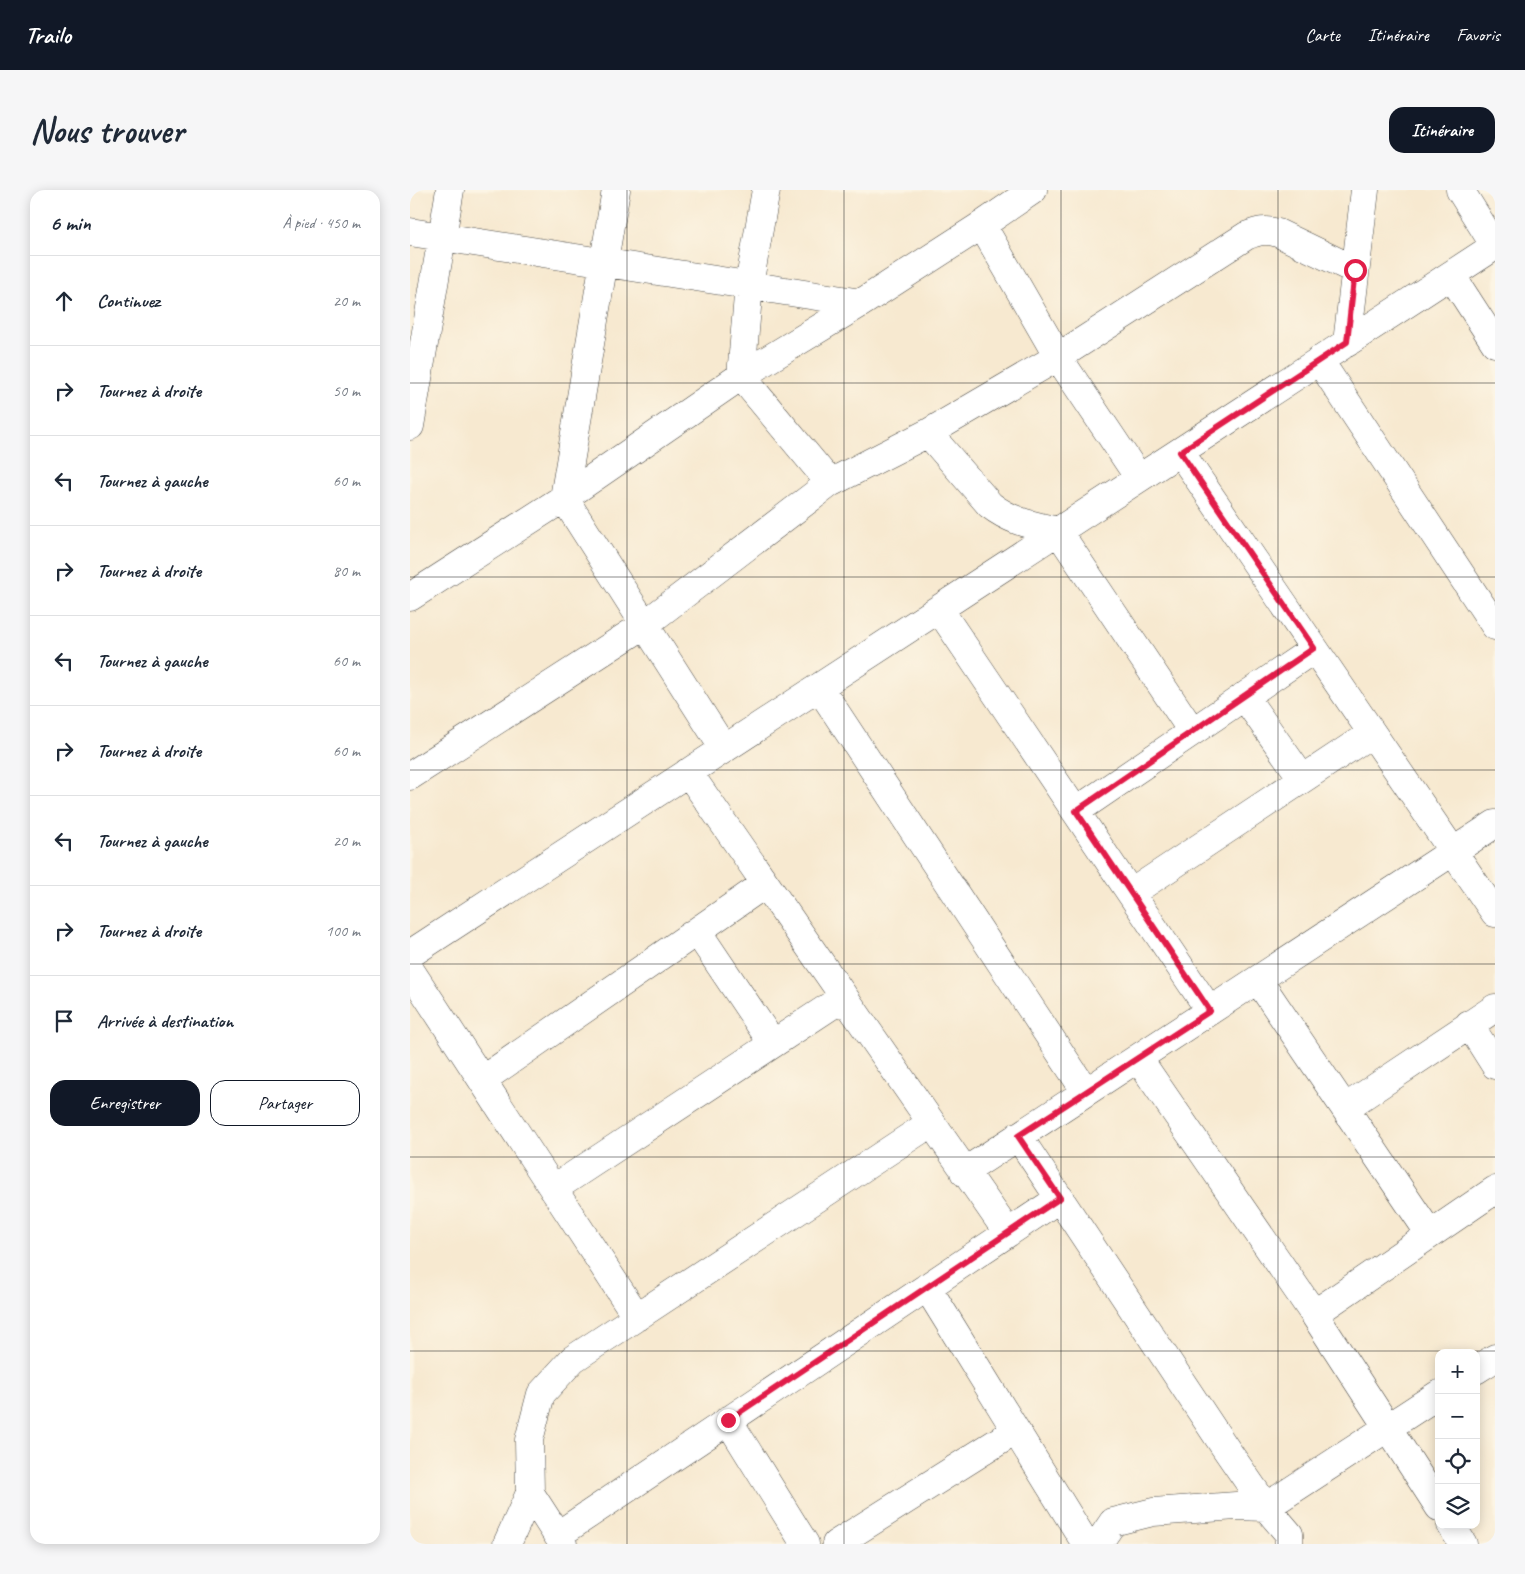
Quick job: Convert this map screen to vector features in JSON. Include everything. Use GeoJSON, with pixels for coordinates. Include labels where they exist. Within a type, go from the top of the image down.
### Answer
{"type":"FeatureCollection","features":[{"type":"Feature","properties":{"kind":"street"},"geometry":{"type":"LineString","coordinates":[[410,426],[450,190]]}},
{"type":"Feature","properties":{"kind":"street"},"geometry":{"type":"LineString","coordinates":[[616,190],[564,498],[724,749]]}},
{"type":"Feature","properties":{"kind":"street"},"geometry":{"type":"LineString","coordinates":[[766,190],[749,285],[741,376],[830,482]]}},
{"type":"Feature","properties":{"kind":"street"},"geometry":{"type":"LineString","coordinates":[[410,597],[564,498],[741,376],[861,303],[1033,190]]}},
{"type":"Feature","properties":{"kind":"street"},"geometry":{"type":"LineString","coordinates":[[1347,342],[1365,190]]}},
{"type":"Feature","properties":{"kind":"street"},"geometry":{"type":"LineString","coordinates":[[410,954],[1495,246],[1460,190]]}},
{"type":"Feature","properties":{"kind":"street"},"geometry":{"type":"LineString","coordinates":[[982,225],[1058,356],[1140,478]]}},
{"type":"Feature","properties":{"kind":"street"},"geometry":{"type":"LineString","coordinates":[[410,776],[644,625],[830,482],[928,433],[1058,356],[1246,236],[1257,231],[1268,230],[1278,233],[1355,270]]}},
{"type":"Feature","properties":{"kind":"street"},"geometry":{"type":"LineString","coordinates":[[410,232],[861,303]]}},
{"type":"Feature","properties":{"kind":"street"},"geometry":{"type":"LineString","coordinates":[[1452,274],[1495,343]]}},
{"type":"Feature","properties":{"kind":"street"},"geometry":{"type":"LineString","coordinates":[[1319,360],[1495,626]]}},
{"type":"Feature","properties":{"kind":"street"},"geometry":{"type":"LineString","coordinates":[[928,433],[990,505],[1018,521],[1058,531],[1192,731]]}},
{"type":"Feature","properties":{"kind":"street"},"geometry":{"type":"LineString","coordinates":[[1180,452],[1495,913]]}},
{"type":"Feature","properties":{"kind":"street"},"geometry":{"type":"LineString","coordinates":[[939,609],[1210,1011]]}},
{"type":"Feature","properties":{"kind":"street"},"geometry":{"type":"LineString","coordinates":[[1076,811],[1314,648]]}},
{"type":"Feature","properties":{"kind":"street"},"geometry":{"type":"LineString","coordinates":[[819,687],[1086,1092]]}},
{"type":"Feature","properties":{"kind":"street"},"geometry":{"type":"LineString","coordinates":[[1244,696],[1302,778]]}},
{"type":"Feature","properties":{"kind":"street"},"geometry":{"type":"LineString","coordinates":[[1131,893],[1372,733]]}},
{"type":"Feature","properties":{"kind":"street"},"geometry":{"type":"LineString","coordinates":[[688,772],[1008,1233]]}},
{"type":"Feature","properties":{"kind":"street"},"geometry":{"type":"LineString","coordinates":[[964,1172],[1495,824]]}},
{"type":"Feature","properties":{"kind":"street"},"geometry":{"type":"LineString","coordinates":[[482,1080],[766,884]]}},
{"type":"Feature","properties":{"kind":"street"},"geometry":{"type":"LineString","coordinates":[[697,931],[773,1044]]}},
{"type":"Feature","properties":{"kind":"street"},"geometry":{"type":"LineString","coordinates":[[410,970],[637,1316]]}},
{"type":"Feature","properties":{"kind":"street"},"geometry":{"type":"LineString","coordinates":[[1258,980],[1430,1234]]}},
{"type":"Feature","properties":{"kind":"street"},"geometry":{"type":"LineString","coordinates":[[553,1189],[844,997]]}},
{"type":"Feature","properties":{"kind":"street"},"geometry":{"type":"LineString","coordinates":[[1345,1108],[1495,1008]]}},
{"type":"Feature","properties":{"kind":"street"},"geometry":{"type":"LineString","coordinates":[[1469,1024],[1495,1065]]}},
{"type":"Feature","properties":{"kind":"street"},"geometry":{"type":"LineString","coordinates":[[1138,1058],[1314,1314],[1435,1501]]}},
{"type":"Feature","properties":{"kind":"street"},"geometry":{"type":"LineString","coordinates":[[507,1544],[530,1493],[529,1440],[541,1394],[573,1359],[931,1123]]}},
{"type":"Feature","properties":{"kind":"street"},"geometry":{"type":"LineString","coordinates":[[1018,1136],[1266,1507],[1288,1534],[1289,1544]]}},
{"type":"Feature","properties":{"kind":"street"},"geometry":{"type":"LineString","coordinates":[[1314,1314],[1495,1190]]}},
{"type":"Feature","properties":{"kind":"street"},"geometry":{"type":"LineString","coordinates":[[530,1493],[560,1539],[728,1420],[1060,1198]]}},
{"type":"Feature","properties":{"kind":"street"},"geometry":{"type":"LineString","coordinates":[[927,1288],[1086,1544]]}},
{"type":"Feature","properties":{"kind":"street"},"geometry":{"type":"LineString","coordinates":[[1480,1367],[1495,1358]]}},
{"type":"Feature","properties":{"kind":"street"},"geometry":{"type":"LineString","coordinates":[[1098,1544],[1113,1522],[1153,1512],[1236,1506],[1266,1507],[1435,1397]]}},
{"type":"Feature","properties":{"kind":"street"},"geometry":{"type":"LineString","coordinates":[[728,1420],[805,1544]]}},
{"type":"Feature","properties":{"kind":"street"},"geometry":{"type":"LineString","coordinates":[[836,1544],[1015,1431]]}},
{"type":"Feature","properties":{"kind":"street"},"geometry":{"type":"LineString","coordinates":[[1454,1529],[1463,1544]]}},
{"type":"Feature","properties":{"kind":"route"},"geometry":{"type":"LineString","coordinates":[[728,1420],[1060,1198],[1018,1136],[1210,1011],[1076,811],[1314,648],[1180,452],[1347,342],[1355,270]]}}]}
